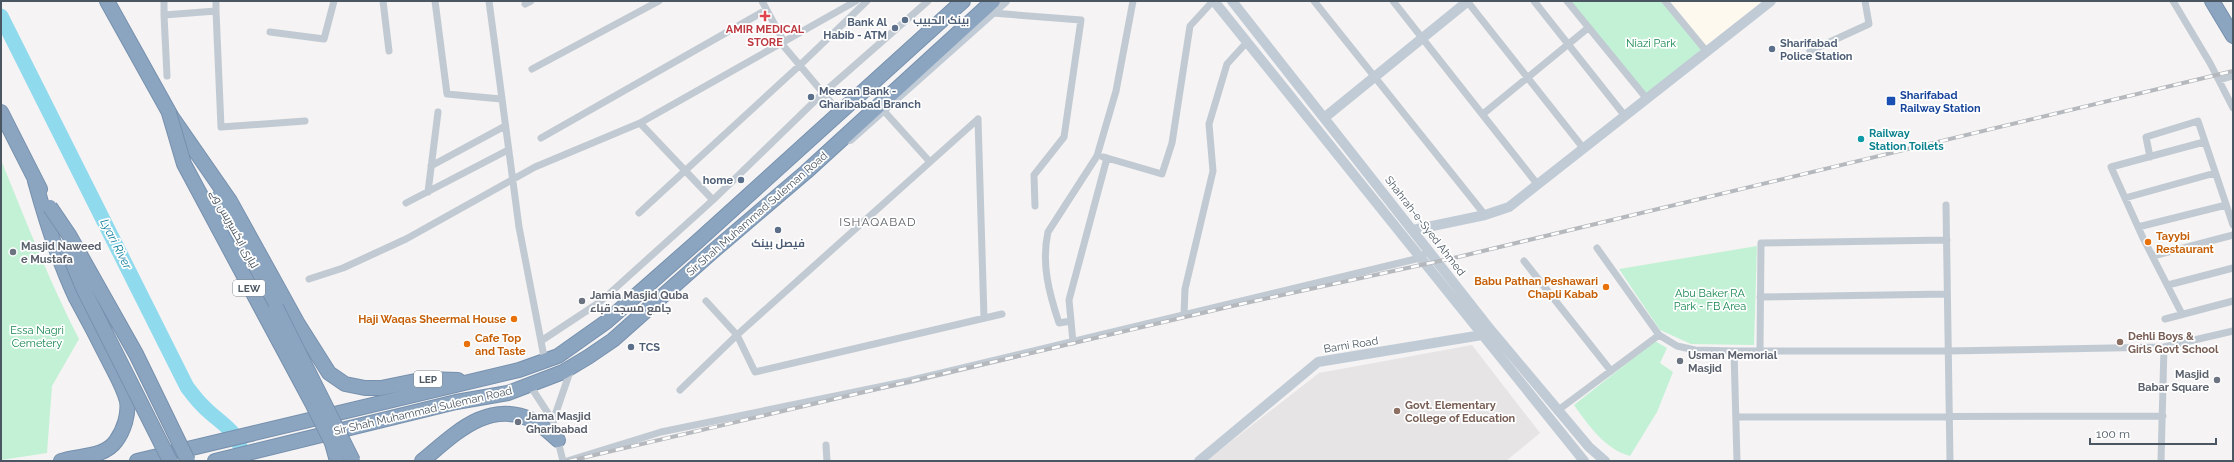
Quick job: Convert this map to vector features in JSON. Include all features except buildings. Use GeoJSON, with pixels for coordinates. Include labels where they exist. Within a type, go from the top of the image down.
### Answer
{"type":"FeatureCollection","features":[{"type":"Feature","properties":{"kind":"highway","name":"لیاری ایکسپریس وے"},"geometry":{"type":"LineString","coordinates":[[107,1],[224,210],[276,307],[353,461]]}},
{"type":"Feature","properties":{"kind":"highway","name":"Sir Shah Muhammad Suleman Road"},"geometry":{"type":"LineString","coordinates":[[189,455],[308,421],[476,381],[545,362],[558,356],[606,322],[698,241],[963,1]]}},
{"type":"Feature","properties":{"kind":"highway"},"geometry":{"type":"LineString","coordinates":[[2208,1],[2220,13]]}},
{"type":"Feature","properties":{"kind":"highway"},"geometry":{"type":"LineString","coordinates":[[2212,1],[2233,36]]}},
{"type":"Feature","properties":{"kind":"highway","name":"Sir Shah Muhammad Suleman Road"},"geometry":{"type":"LineString","coordinates":[[215,461],[312,436],[456,402],[508,393],[548,378],[571,367],[613,340],[711,252],[806,172],[993,7]]}},
{"type":"Feature","properties":{"kind":"highway"},"geometry":{"type":"LineString","coordinates":[[1,112],[35,181],[69,235],[136,354],[189,455],[137,461]]}},
{"type":"Feature","properties":{"kind":"highway","name":"LEW"},"geometry":{"type":"LineString","coordinates":[[169,113],[230,201],[298,324],[329,373],[345,384],[365,388],[381,388]]}},
{"type":"Feature","properties":{"kind":"highway","name":"LEW"},"geometry":{"type":"LineString","coordinates":[[169,113],[184,164],[309,396],[332,443],[337,461]]}},
{"type":"Feature","properties":{"kind":"highway"},"geometry":{"type":"LineString","coordinates":[[35,181],[48,230],[76,296],[121,383],[127,402],[123,430],[115,442],[105,450],[90,456],[61,461]]}},
{"type":"Feature","properties":{"kind":"highway"},"geometry":{"type":"LineString","coordinates":[[50,207],[83,288],[170,461]]}},
{"type":"Feature","properties":{"kind":"highway"},"geometry":{"type":"LineString","coordinates":[[545,362],[548,378]]}},
{"type":"Feature","properties":{"kind":"highway","name":"LEP"},"geometry":{"type":"LineString","coordinates":[[381,388],[425,379],[476,381]]}},
{"type":"Feature","properties":{"kind":"highway"},"geometry":{"type":"LineString","coordinates":[[422,461],[508,393]]}},
{"type":"Feature","properties":{"kind":"highway"},"geometry":{"type":"LineString","coordinates":[[478,418],[498,412],[518,415],[532,420],[558,440]]}},
{"type":"Feature","properties":{"kind":"street"},"geometry":{"type":"LineString","coordinates":[[164,1],[167,76]]}},
{"type":"Feature","properties":{"kind":"street"},"geometry":{"type":"LineString","coordinates":[[216,1],[221,127],[305,121]]}},
{"type":"Feature","properties":{"kind":"street"},"geometry":{"type":"LineString","coordinates":[[270,32],[324,39],[326,37],[334,1]]}},
{"type":"Feature","properties":{"kind":"street"},"geometry":{"type":"LineString","coordinates":[[383,1],[390,51]]}},
{"type":"Feature","properties":{"kind":"street"},"geometry":{"type":"LineString","coordinates":[[435,1],[447,94],[502,99]]}},
{"type":"Feature","properties":{"kind":"street"},"geometry":{"type":"LineString","coordinates":[[489,1],[519,227],[545,362]]}},
{"type":"Feature","properties":{"kind":"street"},"geometry":{"type":"LineString","coordinates":[[532,69],[659,1]]}},
{"type":"Feature","properties":{"kind":"street"},"geometry":{"type":"LineString","coordinates":[[309,280],[343,268],[406,239],[512,180],[558,157],[640,123],[856,1]]}},
{"type":"Feature","properties":{"kind":"street"},"geometry":{"type":"LineString","coordinates":[[638,213],[799,66],[866,1]]}},
{"type":"Feature","properties":{"kind":"street"},"geometry":{"type":"LineString","coordinates":[[541,341],[600,302],[713,200],[822,94],[928,1]]}},
{"type":"Feature","properties":{"kind":"street"},"geometry":{"type":"LineString","coordinates":[[806,172],[861,131],[993,7],[1005,1]]}},
{"type":"Feature","properties":{"kind":"street"},"geometry":{"type":"LineString","coordinates":[[1071,321],[1059,323],[1048,292],[1045,247],[1048,232],[1097,156],[1116,91],[1133,1]]}},
{"type":"Feature","properties":{"kind":"street"},"geometry":{"type":"LineString","coordinates":[[1097,156],[1162,174],[1172,143],[1190,26],[1213,1]]}},
{"type":"Feature","properties":{"kind":"street","name":"Shahrah-e-Syed Ahmed"},"geometry":{"type":"LineString","coordinates":[[1213,1],[1420,258],[1589,447],[1605,461]]}},
{"type":"Feature","properties":{"kind":"street","name":"Shahrah-e-Syed Ahmed"},"geometry":{"type":"LineString","coordinates":[[1232,1],[1429,250],[1486,332],[1584,461]]}},
{"type":"Feature","properties":{"kind":"street"},"geometry":{"type":"LineString","coordinates":[[1314,1],[1485,215]]}},
{"type":"Feature","properties":{"kind":"street"},"geometry":{"type":"LineString","coordinates":[[1393,1],[1538,185]]}},
{"type":"Feature","properties":{"kind":"street"},"geometry":{"type":"LineString","coordinates":[[1324,118],[1468,1],[1584,149]]}},
{"type":"Feature","properties":{"kind":"street"},"geometry":{"type":"LineString","coordinates":[[1534,1],[1625,116]]}},
{"type":"Feature","properties":{"kind":"street"},"geometry":{"type":"LineString","coordinates":[[1567,1],[1647,99]]}},
{"type":"Feature","properties":{"kind":"street"},"geometry":{"type":"LineString","coordinates":[[1665,1],[1707,52]]}},
{"type":"Feature","properties":{"kind":"street"},"geometry":{"type":"LineString","coordinates":[[1413,230],[1485,215],[1509,207],[1771,1]]}},
{"type":"Feature","properties":{"kind":"street"},"geometry":{"type":"LineString","coordinates":[[1810,51],[1869,24],[1864,1]]}},
{"type":"Feature","properties":{"kind":"street"},"geometry":{"type":"LineString","coordinates":[[2173,1],[2219,80],[2233,108]]}},
{"type":"Feature","properties":{"kind":"street"},"geometry":{"type":"LineString","coordinates":[[541,138],[765,4],[783,42],[799,66],[840,113]]}},
{"type":"Feature","properties":{"kind":"street"},"geometry":{"type":"LineString","coordinates":[[993,7],[1080,20],[1064,137],[1034,175],[1035,206]]}},
{"type":"Feature","properties":{"kind":"street"},"geometry":{"type":"LineString","coordinates":[[164,15],[216,11]]}},
{"type":"Feature","properties":{"kind":"street"},"geometry":{"type":"LineString","coordinates":[[1483,114],[1588,28]]}},
{"type":"Feature","properties":{"kind":"street"},"geometry":{"type":"LineString","coordinates":[[1184,315],[1185,288],[1213,171],[1209,124],[1227,64],[1247,42]]}},
{"type":"Feature","properties":{"kind":"street"},"geometry":{"type":"LineString","coordinates":[[2219,80],[2233,76]]}},
{"type":"Feature","properties":{"kind":"street"},"geometry":{"type":"LineString","coordinates":[[884,111],[930,162]]}},
{"type":"Feature","properties":{"kind":"street"},"geometry":{"type":"LineString","coordinates":[[428,192],[438,112]]}},
{"type":"Feature","properties":{"kind":"street"},"geometry":{"type":"LineString","coordinates":[[680,390],[737,335],[978,119],[984,318]]}},
{"type":"Feature","properties":{"kind":"street"},"geometry":{"type":"LineString","coordinates":[[2150,157],[2146,137],[2198,121],[2233,225]]}},
{"type":"Feature","properties":{"kind":"street"},"geometry":{"type":"LineString","coordinates":[[640,123],[713,200]]}},
{"type":"Feature","properties":{"kind":"street"},"geometry":{"type":"LineString","coordinates":[[431,166],[505,126]]}},
{"type":"Feature","properties":{"kind":"street"},"geometry":{"type":"LineString","coordinates":[[2182,314],[2152,256],[2110,167],[2204,142]]}},
{"type":"Feature","properties":{"kind":"street"},"geometry":{"type":"LineString","coordinates":[[406,203],[508,150]]}},
{"type":"Feature","properties":{"kind":"street"},"geometry":{"type":"LineString","coordinates":[[1073,342],[1069,300],[1107,158]]}},
{"type":"Feature","properties":{"kind":"street"},"geometry":{"type":"LineString","coordinates":[[2125,198],[2215,173]]}},
{"type":"Feature","properties":{"kind":"street"},"geometry":{"type":"LineString","coordinates":[[1946,205],[1948,417],[1950,461]]}},
{"type":"Feature","properties":{"kind":"street"},"geometry":{"type":"LineString","coordinates":[[2138,227],[2226,205]]}},
{"type":"Feature","properties":{"kind":"street"},"geometry":{"type":"LineString","coordinates":[[2152,256],[2233,235]]}},
{"type":"Feature","properties":{"kind":"street"},"geometry":{"type":"LineString","coordinates":[[1760,350],[1761,243],[1947,240]]}},
{"type":"Feature","properties":{"kind":"street"},"geometry":{"type":"LineString","coordinates":[[1597,248],[1659,335],[1677,346],[1695,350],[1947,351],[2164,347],[2233,331]]}},
{"type":"Feature","properties":{"kind":"street"},"geometry":{"type":"LineString","coordinates":[[567,461],[661,432],[908,382],[1420,258],[1429,250]]}},
{"type":"Feature","properties":{"kind":"street"},"geometry":{"type":"LineString","coordinates":[[1524,261],[1611,370]]}},
{"type":"Feature","properties":{"kind":"street"},"geometry":{"type":"LineString","coordinates":[[2168,285],[2233,268]]}},
{"type":"Feature","properties":{"kind":"street"},"geometry":{"type":"LineString","coordinates":[[1760,297],[1947,294]]}},
{"type":"Feature","properties":{"kind":"street"},"geometry":{"type":"LineString","coordinates":[[706,301],[737,335],[753,370],[758,372],[1002,314]]}},
{"type":"Feature","properties":{"kind":"street"},"geometry":{"type":"LineString","coordinates":[[2165,319],[2233,301]]}},
{"type":"Feature","properties":{"kind":"street","name":"Barni Road"},"geometry":{"type":"LineString","coordinates":[[1199,461],[1318,362],[1486,332]]}},
{"type":"Feature","properties":{"kind":"street"},"geometry":{"type":"LineString","coordinates":[[1557,411],[1659,335]]}},
{"type":"Feature","properties":{"kind":"street"},"geometry":{"type":"LineString","coordinates":[[2161,461],[2164,347]]}},
{"type":"Feature","properties":{"kind":"street"},"geometry":{"type":"LineString","coordinates":[[1734,351],[1737,461]]}},
{"type":"Feature","properties":{"kind":"street"},"geometry":{"type":"LineString","coordinates":[[553,421],[571,367]]}},
{"type":"Feature","properties":{"kind":"street"},"geometry":{"type":"LineString","coordinates":[[529,384],[553,421],[563,461]]}},
{"type":"Feature","properties":{"kind":"street"},"geometry":{"type":"LineString","coordinates":[[1737,417],[2163,416]]}},
{"type":"Feature","properties":{"kind":"street"},"geometry":{"type":"LineString","coordinates":[[826,445],[827,461]]}},
{"type":"Feature","properties":{"kind":"shaded area"},"geometry":{"type":"Polygon","coordinates":[[[1666,1],[1770,1],[1707,51],[1666,1]]]}},
{"type":"Feature","properties":{"kind":"shaded area","name":"Govt. Elementary College of Education"},"geometry":{"type":"Polygon","coordinates":[[[1472,345],[1540,433],[1506,461],[1206,461],[1319,373],[1472,345]]]}},
{"type":"Feature","properties":{"kind":"green space","name":"Niazi Park"},"geometry":{"type":"Polygon","coordinates":[[[1567,1],[1666,1],[1707,51],[1647,99],[1567,1]]]}},
{"type":"Feature","properties":{"kind":"green space","name":"Essa Nagri Cemetery"},"geometry":{"type":"Polygon","coordinates":[[[1,160],[48,273],[79,339],[52,386],[47,453],[1,460],[1,160]]]}},
{"type":"Feature","properties":{"kind":"green space","name":"Abu Baker RA Park - FB Area"},"geometry":{"type":"Polygon","coordinates":[[[1757,246],[1754,345],[1691,344],[1660,330],[1619,269],[1757,246]]]}},
{"type":"Feature","properties":{"kind":"green space"},"geometry":{"type":"Polygon","coordinates":[[[1655,341],[1667,348],[1660,363],[1673,372],[1657,412],[1630,456],[1613,448],[1598,436],[1574,405],[1655,341]]]}},
{"type":"Feature","properties":{"kind":"waterway","name":"Lyari River"},"geometry":{"type":"LineString","coordinates":[[1,16],[187,387],[200,404],[225,425],[236,437],[241,452],[240,461]]}},
{"type":"Feature","properties":{"kind":"railway"},"geometry":{"type":"LineString","coordinates":[[569,461],[1241,304],[1458,257],[2233,71]]}},
{"type":"Feature","properties":{"kind":"place","name":"AMIR MEDICAL STORE"},"geometry":{"type":"Point","coordinates":[765,16]}},
{"type":"Feature","properties":{"kind":"place","name":"بينک الحبيب"},"geometry":{"type":"Point","coordinates":[905,20]}},
{"type":"Feature","properties":{"kind":"place","name":"Bank Al Habib - ATM"},"geometry":{"type":"Point","coordinates":[895,28]}},
{"type":"Feature","properties":{"kind":"place","name":"Sharifabad Police Station"},"geometry":{"type":"Point","coordinates":[1772,49]}},
{"type":"Feature","properties":{"kind":"place","name":"Meezan Bank - Gharibabad Branch"},"geometry":{"type":"Point","coordinates":[811,97]}},
{"type":"Feature","properties":{"kind":"place","name":"Sharifabad Railway Station"},"geometry":{"type":"Point","coordinates":[1891,101]}},
{"type":"Feature","properties":{"kind":"place","name":"Railway Station Toilets"},"geometry":{"type":"Point","coordinates":[1861,139]}},
{"type":"Feature","properties":{"kind":"place","name":"home"},"geometry":{"type":"Point","coordinates":[741,180]}},
{"type":"Feature","properties":{"kind":"place","name":"فیصل بینک"},"geometry":{"type":"Point","coordinates":[778,230]}},
{"type":"Feature","properties":{"kind":"place","name":"Tayybi Restaurant"},"geometry":{"type":"Point","coordinates":[2148,242]}},
{"type":"Feature","properties":{"kind":"place","name":"Masjid Naweed e Mustafa"},"geometry":{"type":"Point","coordinates":[13,252]}},
{"type":"Feature","properties":{"kind":"place","name":"Babu Pathan Peshawari Chapli Kabab"},"geometry":{"type":"Point","coordinates":[1606,287]}},
{"type":"Feature","properties":{"kind":"place","name":"Jamia Masjid Quba جامع مسجد قباء"},"geometry":{"type":"Point","coordinates":[582,301]}},
{"type":"Feature","properties":{"kind":"place","name":"Haji Waqas Sheermal House"},"geometry":{"type":"Point","coordinates":[514,319]}},
{"type":"Feature","properties":{"kind":"place","name":"Dehli Boys & Girls Govt School"},"geometry":{"type":"Point","coordinates":[2120,342]}},
{"type":"Feature","properties":{"kind":"place","name":"Cafe Top and Taste"},"geometry":{"type":"Point","coordinates":[467,344]}},
{"type":"Feature","properties":{"kind":"place","name":"TCS"},"geometry":{"type":"Point","coordinates":[631,347]}},
{"type":"Feature","properties":{"kind":"place","name":"Usman Memorial Masjid"},"geometry":{"type":"Point","coordinates":[1680,361]}},
{"type":"Feature","properties":{"kind":"place","name":"Masjid Babar Square"},"geometry":{"type":"Point","coordinates":[2217,380]}},
{"type":"Feature","properties":{"kind":"place","name":"Govt. Elementary College of Education"},"geometry":{"type":"Point","coordinates":[1397,411]}},
{"type":"Feature","properties":{"kind":"place","name":"Jama Masjid Gharibabad"},"geometry":{"type":"Point","coordinates":[518,422]}},
{"type":"Feature","properties":{"kind":"district","name":"ISHAQABAD"},"geometry":{"type":"Point","coordinates":[878,222]}}]}
